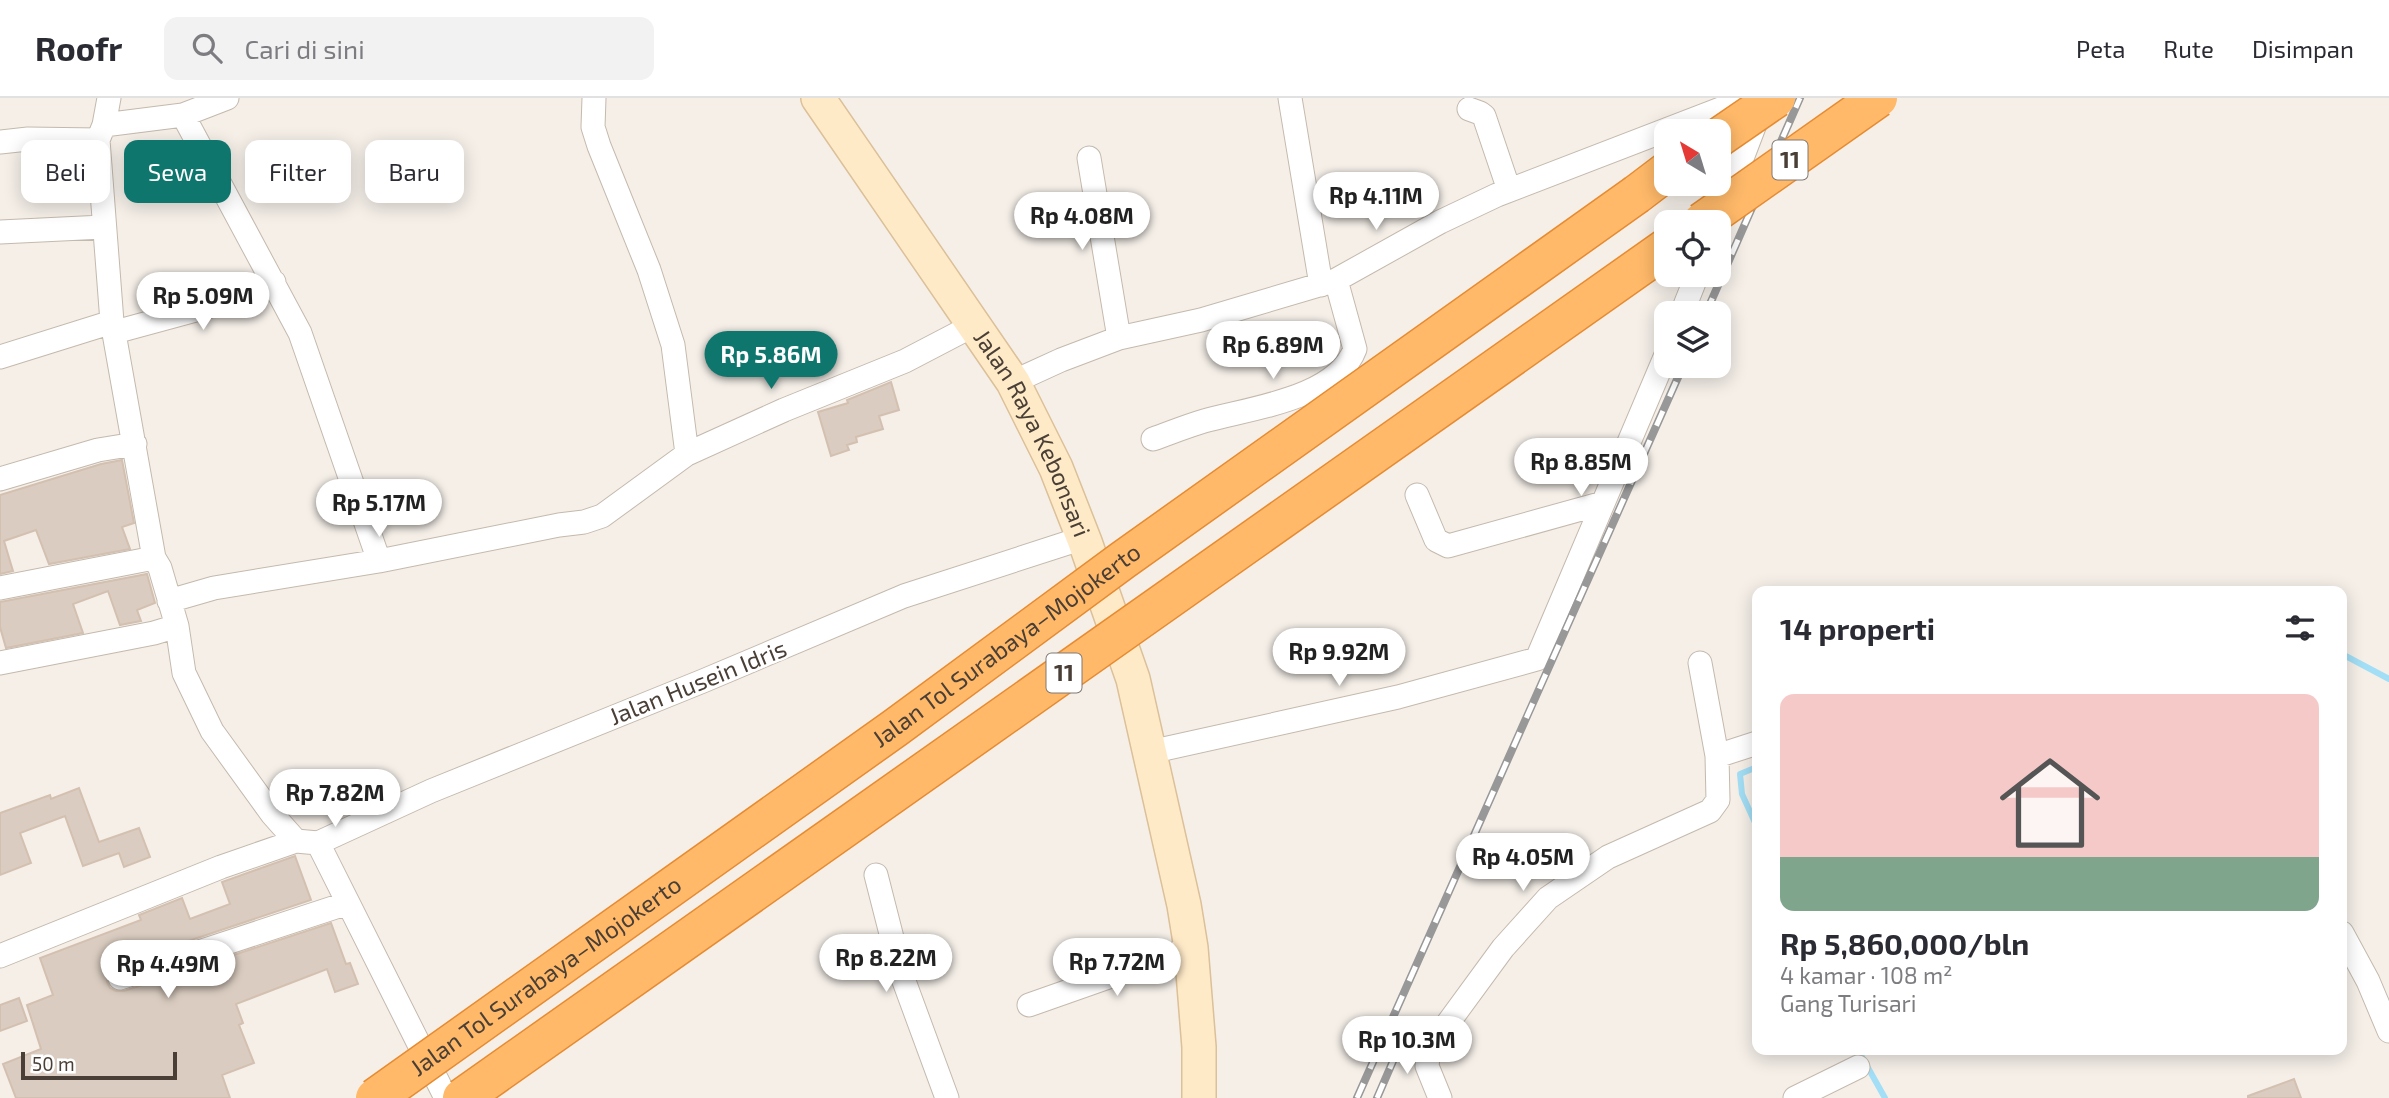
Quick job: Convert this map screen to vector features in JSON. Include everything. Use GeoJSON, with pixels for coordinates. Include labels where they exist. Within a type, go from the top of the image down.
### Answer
{"type":"FeatureCollection","features":[{"type":"Feature","properties":{"kind":"highway"},"geometry":{"type":"LineString","coordinates":[[1731,125],[1765,98]]}},
{"type":"Feature","properties":{"kind":"highway","name":"11"},"geometry":{"type":"LineString","coordinates":[[1731,127],[1776,98]]}},
{"type":"Feature","properties":{"kind":"highway","name":"11"},"geometry":{"type":"LineString","coordinates":[[1719,210],[1878,98]]}},
{"type":"Feature","properties":{"kind":"highway","name":"Jalan Tol Surabaya–Mojokerto"},"geometry":{"type":"LineString","coordinates":[[375,1098],[884,737],[1124,560],[1654,181]]}},
{"type":"Feature","properties":{"kind":"highway","name":"Jalan Tol Surabaya–Mojokerto"},"geometry":{"type":"LineString","coordinates":[[462,1098],[1654,256]]}},
{"type":"Feature","properties":{"kind":"main road","name":"Jalan Raya Kebonsari"},"geometry":{"type":"LineString","coordinates":[[818,98],[1013,382],[1056,468],[1083,538],[1133,679],[1184,905],[1191,948],[1199,1047],[1199,1098]]}},
{"type":"Feature","properties":{"kind":"street"},"geometry":{"type":"LineString","coordinates":[[109,98],[101,132],[103,227],[113,327],[154,558],[160,568],[177,626],[184,673],[212,730],[272,814],[307,842],[348,904],[446,1098]]}},
{"type":"Feature","properties":{"kind":"street"},"geometry":{"type":"LineString","coordinates":[[0,142],[101,132],[183,116],[227,98]]}},
{"type":"Feature","properties":{"kind":"street"},"geometry":{"type":"LineString","coordinates":[[594,98],[593,127],[599,146],[649,270],[673,345],[687,454]]}},
{"type":"Feature","properties":{"kind":"street"},"geometry":{"type":"LineString","coordinates":[[1153,439],[1314,390],[1351,359],[1355,349],[1329,282],[1290,98]]}},
{"type":"Feature","properties":{"kind":"street"},"geometry":{"type":"LineString","coordinates":[[1013,382],[1119,338],[1201,320],[1329,282],[1440,222],[1509,190],[1749,98]]}},
{"type":"Feature","properties":{"kind":"street"},"geometry":{"type":"LineString","coordinates":[[1722,210],[1765,98]]}},
{"type":"Feature","properties":{"kind":"street"},"geometry":{"type":"LineString","coordinates":[[1469,109],[1484,116],[1509,190]]}},
{"type":"Feature","properties":{"kind":"street"},"geometry":{"type":"LineString","coordinates":[[183,116],[300,334],[379,561]]}},
{"type":"Feature","properties":{"kind":"street"},"geometry":{"type":"LineString","coordinates":[[1088,158],[1119,338]]}},
{"type":"Feature","properties":{"kind":"street"},"geometry":{"type":"LineString","coordinates":[[0,232],[103,227]]}},
{"type":"Feature","properties":{"kind":"street"},"geometry":{"type":"LineString","coordinates":[[0,357],[113,327],[207,307],[274,282]]}},
{"type":"Feature","properties":{"kind":"street"},"geometry":{"type":"LineString","coordinates":[[169,601],[214,587],[379,561],[602,516],[687,454],[783,410],[905,361],[974,325]]}},
{"type":"Feature","properties":{"kind":"street"},"geometry":{"type":"LineString","coordinates":[[1150,752],[1398,697],[1537,659],[1656,378]]}},
{"type":"Feature","properties":{"kind":"street"},"geometry":{"type":"LineString","coordinates":[[0,480],[98,450],[135,444]]}},
{"type":"Feature","properties":{"kind":"street"},"geometry":{"type":"LineString","coordinates":[[1417,495],[1436,540],[1448,546],[1603,503]]}},
{"type":"Feature","properties":{"kind":"street","name":"Jalan Husein Idris"},"geometry":{"type":"LineString","coordinates":[[0,956],[221,867],[307,842],[704,681],[904,596],[1083,538]]}},
{"type":"Feature","properties":{"kind":"street"},"geometry":{"type":"LineString","coordinates":[[0,588],[154,558]]}},
{"type":"Feature","properties":{"kind":"street"},"geometry":{"type":"LineString","coordinates":[[0,663],[177,626]]}},
{"type":"Feature","properties":{"kind":"street"},"geometry":{"type":"LineString","coordinates":[[1440,1098],[1427,1066],[1429,1049],[1503,948],[1548,898],[1608,857],[1710,811],[1718,800],[1717,755],[1700,663]]}},
{"type":"Feature","properties":{"kind":"street"},"geometry":{"type":"LineString","coordinates":[[1717,755],[1752,744]]}},
{"type":"Feature","properties":{"kind":"street"},"geometry":{"type":"LineString","coordinates":[[876,875],[901,973],[947,1098]]}},
{"type":"Feature","properties":{"kind":"street"},"geometry":{"type":"LineString","coordinates":[[120,978],[348,904]]}},
{"type":"Feature","properties":{"kind":"street"},"geometry":{"type":"LineString","coordinates":[[2347,942],[2368,981],[2389,1031]]}},
{"type":"Feature","properties":{"kind":"street"},"geometry":{"type":"LineString","coordinates":[[1028,1005],[1191,948]]}},
{"type":"Feature","properties":{"kind":"street"},"geometry":{"type":"LineString","coordinates":[[1795,1098],[1858,1067]]}},
{"type":"Feature","properties":{"kind":"building"},"geometry":{"type":"Polygon","coordinates":[[[891,382],[899,410],[879,416],[883,429],[856,437],[857,442],[847,445],[849,450],[831,456],[818,412],[848,403],[847,400],[891,382]]]}},
{"type":"Feature","properties":{"kind":"building"},"geometry":{"type":"Polygon","coordinates":[[[122,460],[134,523],[122,527],[130,549],[49,564],[36,530],[4,541],[13,571],[0,574],[0,495],[122,460]]]}},
{"type":"Feature","properties":{"kind":"building"},"geometry":{"type":"Polygon","coordinates":[[[147,574],[155,603],[137,610],[141,621],[120,625],[108,591],[73,604],[83,633],[6,648],[0,627],[0,602],[147,574]]]}},
{"type":"Feature","properties":{"kind":"building"},"geometry":{"type":"Polygon","coordinates":[[[79,788],[99,842],[139,828],[150,857],[124,867],[119,853],[83,866],[65,816],[20,833],[31,863],[0,875],[0,813],[79,788]]]}},
{"type":"Feature","properties":{"kind":"building"},"geometry":{"type":"Polygon","coordinates":[[[295,856],[311,900],[116,965],[107,974],[110,988],[124,991],[331,923],[346,964],[350,963],[358,984],[335,992],[327,969],[236,1004],[243,1023],[239,1025],[254,1063],[222,1075],[230,1098],[16,1098],[3,1064],[41,1049],[27,1005],[53,995],[40,958],[141,920],[139,915],[182,898],[190,919],[230,904],[222,882],[295,856]]]}},
{"type":"Feature","properties":{"kind":"building"},"geometry":{"type":"Polygon","coordinates":[[[19,998],[27,1021],[0,1031],[0,1005],[19,998]]]}},
{"type":"Feature","properties":{"kind":"building"},"geometry":{"type":"Polygon","coordinates":[[[2294,1079],[2301,1098],[2248,1098],[2248,1096],[2294,1079]]]}},
{"type":"Feature","properties":{"kind":"waterway"},"geometry":{"type":"LineString","coordinates":[[2347,657],[2389,679]]}},
{"type":"Feature","properties":{"kind":"waterway"},"geometry":{"type":"LineString","coordinates":[[1752,769],[1740,774],[1742,794],[1752,816]]}},
{"type":"Feature","properties":{"kind":"waterway"},"geometry":{"type":"LineString","coordinates":[[1861,1055],[1885,1098]]}},
{"type":"Feature","properties":{"kind":"railway"},"geometry":{"type":"LineString","coordinates":[[1711,301],[1800,98]]}},
{"type":"Feature","properties":{"kind":"railway"},"geometry":{"type":"LineString","coordinates":[[1357,1098],[1678,378]]}},
{"type":"Feature","properties":{"kind":"railway"},"geometry":{"type":"LineString","coordinates":[[1377,1098],[1400,1045]]}}]}
